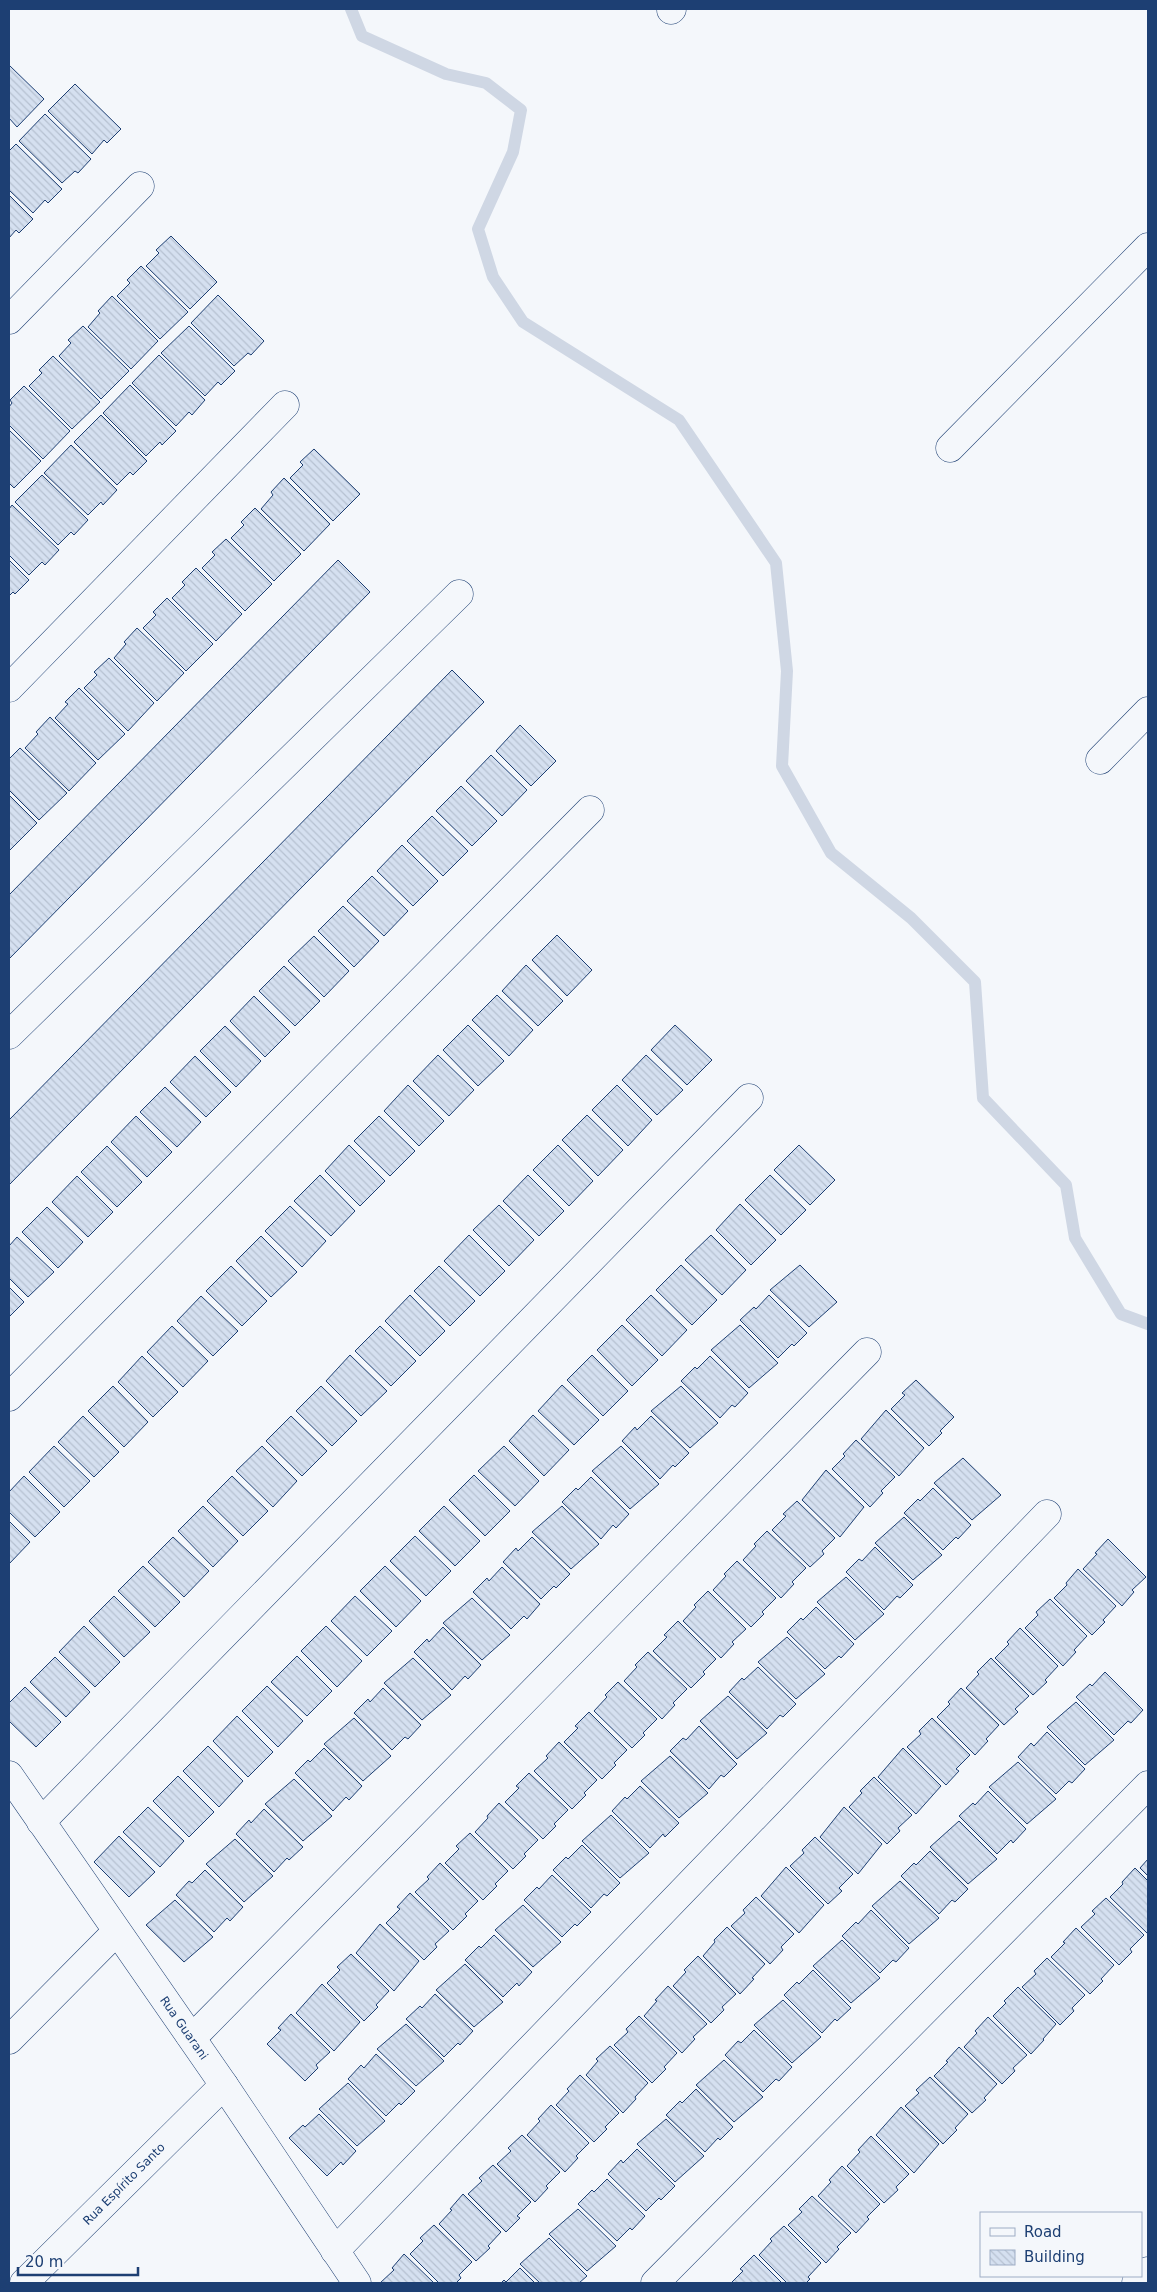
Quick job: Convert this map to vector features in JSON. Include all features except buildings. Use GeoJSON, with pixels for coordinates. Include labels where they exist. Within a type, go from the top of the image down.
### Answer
{"type":"FeatureCollection","features":[{"type":"Feature","properties":{"kind":"street"},"geometry":{"type":"LineString","coordinates":[[9,320],[140,186]]}},
{"type":"Feature","properties":{"kind":"street"},"geometry":{"type":"LineString","coordinates":[[950,448],[1148,247]]}},
{"type":"Feature","properties":{"kind":"street"},"geometry":{"type":"LineString","coordinates":[[9,688],[285,405]]}},
{"type":"Feature","properties":{"kind":"street"},"geometry":{"type":"LineString","coordinates":[[9,1034],[460,594]]}},
{"type":"Feature","properties":{"kind":"street"},"geometry":{"type":"LineString","coordinates":[[1100,760],[1148,711]]}},
{"type":"Feature","properties":{"kind":"street"},"geometry":{"type":"LineString","coordinates":[[9,1398],[590,810]]}},
{"type":"Feature","properties":{"kind":"street"},"geometry":{"type":"LineString","coordinates":[[40,1822],[749,1098]]}},
{"type":"Feature","properties":{"kind":"street"},"geometry":{"type":"LineString","coordinates":[[189,2034],[201,2029],[867,1352]]}},
{"type":"Feature","properties":{"kind":"street"},"geometry":{"type":"LineString","coordinates":[[335,2251],[1047,1514]]}},
{"type":"Feature","properties":{"kind":"street","name":"Rua Guarani"},"geometry":{"type":"LineString","coordinates":[[9,1775],[116,1932],[224,2085],[357,2283]]}},
{"type":"Feature","properties":{"kind":"street"},"geometry":{"type":"LineString","coordinates":[[655,2283],[1148,1785]]}},
{"type":"Feature","properties":{"kind":"street"},"geometry":{"type":"LineString","coordinates":[[9,2040],[116,1932]]}},
{"type":"Feature","properties":{"kind":"street","name":"Rua Espírito Santo"},"geometry":{"type":"LineString","coordinates":[[24,2283],[224,2085]]}},
{"type":"Feature","properties":{"kind":"waterway"},"geometry":{"type":"LineString","coordinates":[[351,9],[362,36],[446,74],[486,83],[521,110],[513,152],[478,229],[493,277],[523,322],[679,420],[776,563],[787,671],[782,766],[831,853],[911,918],[975,982],[983,1098],[1066,1185],[1075,1238],[1121,1314],[1148,1324]]}}]}
